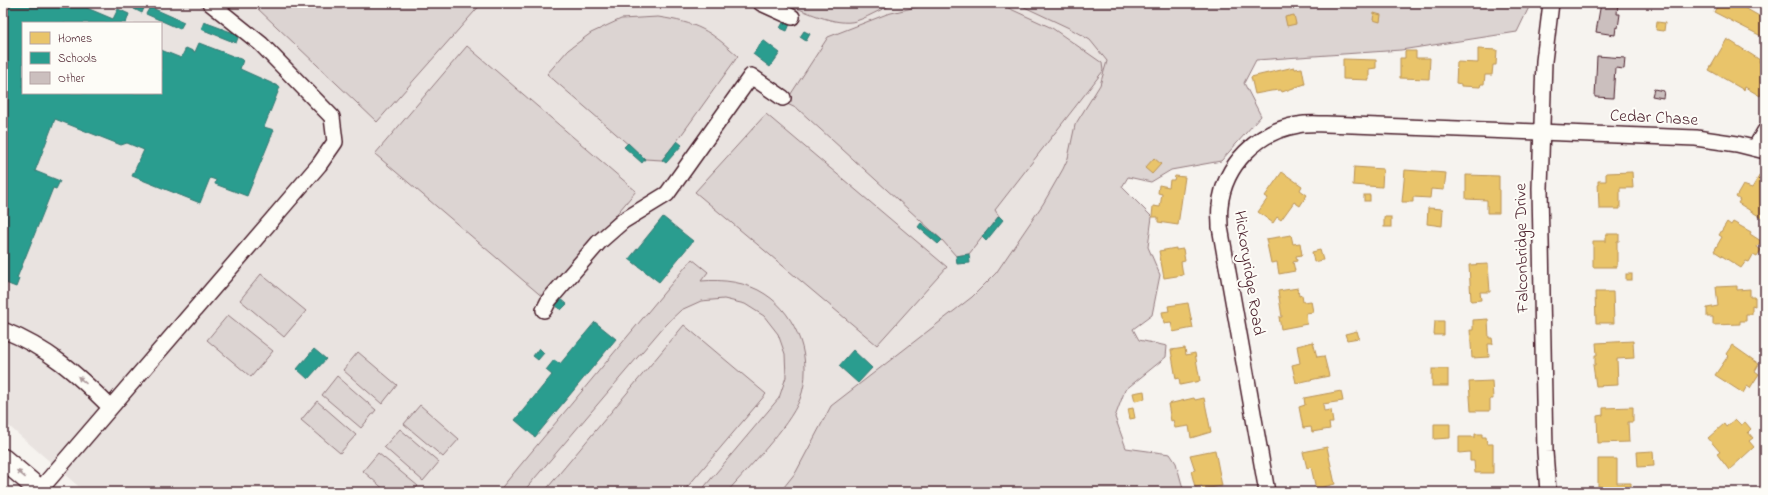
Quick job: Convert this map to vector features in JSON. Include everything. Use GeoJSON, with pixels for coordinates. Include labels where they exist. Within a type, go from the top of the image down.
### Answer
{"type":"FeatureCollection","features":[{"type":"Feature","properties":{"kind":"main road"},"geometry":{"type":"LineString","coordinates":[[3,459],[40,491]]}},
{"type":"Feature","properties":{"kind":"street"},"geometry":{"type":"LineString","coordinates":[[40,491],[110,407],[319,165],[335,142],[332,116],[261,44],[210,3]]}},
{"type":"Feature","properties":{"kind":"street"},"geometry":{"type":"LineString","coordinates":[[761,3],[792,17]]}},
{"type":"Feature","properties":{"kind":"street","name":"Falconbridge Drive"},"geometry":{"type":"LineString","coordinates":[[1548,492],[1545,452],[1540,196],[1544,61],[1551,3]]}},
{"type":"Feature","properties":{"kind":"street"},"geometry":{"type":"LineString","coordinates":[[544,310],[550,300],[599,242],[623,221],[667,194],[751,76],[783,98]]}},
{"type":"Feature","properties":{"kind":"street","name":"Hickoryridge Road"},"geometry":{"type":"LineString","coordinates":[[1267,492],[1220,227],[1222,196],[1234,166],[1257,142],[1278,130],[1298,125],[1326,124],[1541,132]]}},
{"type":"Feature","properties":{"kind":"street"},"geometry":{"type":"LineString","coordinates":[[1760,149],[1765,131]]}},
{"type":"Feature","properties":{"kind":"street","name":"Cedar Chase"},"geometry":{"type":"LineString","coordinates":[[1541,132],[1696,138],[1760,149]]}},
{"type":"Feature","properties":{"kind":"street"},"geometry":{"type":"LineString","coordinates":[[3,330],[49,352],[83,380],[110,407]]}},
{"type":"Feature","properties":{"kind":"shaded area"},"geometry":{"type":"Polygon","coordinates":[[[3,3],[1233,3],[816,492],[85,492],[3,421],[3,3]]]}},
{"type":"Feature","properties":{"kind":"shaded area"},"geometry":{"type":"Polygon","coordinates":[[[260,3],[482,3],[377,122],[256,7],[260,3]]]}},
{"type":"Feature","properties":{"kind":"shaded area"},"geometry":{"type":"Polygon","coordinates":[[[784,3],[902,3],[884,8],[856,21],[839,22],[820,17],[784,3]]]}},
{"type":"Feature","properties":{"kind":"shaded area"},"geometry":{"type":"Polygon","coordinates":[[[933,3],[1004,6],[1052,28],[1102,63],[1103,71],[995,210],[999,216],[969,254],[956,256],[942,240],[798,109],[785,103],[828,37],[887,14],[933,3]]]}},
{"type":"Feature","properties":{"kind":"shaded area"},"geometry":{"type":"Polygon","coordinates":[[[1016,3],[1531,3],[1517,32],[1401,50],[1256,60],[1244,83],[1261,116],[1221,161],[1171,170],[1151,182],[1128,177],[1122,187],[1152,217],[1148,247],[1160,275],[1152,315],[1133,329],[1139,340],[1167,346],[1166,357],[1125,390],[1115,417],[1126,448],[1170,454],[1176,463],[1184,492],[780,492],[796,472],[831,406],[972,297],[996,273],[1043,204],[1063,169],[1068,158],[1075,125],[1100,85],[1107,61],[1090,40],[1069,28],[1016,3]]]}},
{"type":"Feature","properties":{"kind":"shaded area"},"geometry":{"type":"Polygon","coordinates":[[[658,17],[683,22],[702,29],[719,40],[738,56],[662,160],[645,159],[547,74],[568,50],[591,33],[621,19],[658,17]]]}},
{"type":"Feature","properties":{"kind":"shaded area"},"geometry":{"type":"Polygon","coordinates":[[[467,46],[636,191],[545,299],[375,154],[467,46]]]}},
{"type":"Feature","properties":{"kind":"shaded area"},"geometry":{"type":"Polygon","coordinates":[[[766,114],[947,267],[877,345],[695,192],[766,114]]]}},
{"type":"Feature","properties":{"kind":"shaded area"},"geometry":{"type":"Polygon","coordinates":[[[692,259],[708,272],[701,281],[718,280],[734,282],[758,290],[777,303],[794,327],[800,340],[804,355],[804,385],[800,399],[787,422],[777,435],[727,492],[700,492],[779,398],[786,377],[785,354],[778,334],[764,316],[745,304],[724,299],[701,301],[681,310],[665,325],[523,492],[498,492],[692,259]]]}},
{"type":"Feature","properties":{"kind":"shaded area"},"geometry":{"type":"Polygon","coordinates":[[[261,274],[306,311],[284,337],[240,300],[261,274]]]}},
{"type":"Feature","properties":{"kind":"shaded area"},"geometry":{"type":"Polygon","coordinates":[[[228,315],[273,351],[251,377],[207,340],[228,315]]]}},
{"type":"Feature","properties":{"kind":"shaded area"},"geometry":{"type":"Polygon","coordinates":[[[684,325],[766,394],[683,492],[544,492],[684,325]]]}},
{"type":"Feature","properties":{"kind":"shaded area"},"geometry":{"type":"Polygon","coordinates":[[[358,352],[397,385],[382,404],[343,370],[358,352]]]}},
{"type":"Feature","properties":{"kind":"shaded area"},"geometry":{"type":"Polygon","coordinates":[[[337,376],[376,410],[361,428],[322,395],[337,376]]]}},
{"type":"Feature","properties":{"kind":"shaded area"},"geometry":{"type":"Polygon","coordinates":[[[317,401],[356,435],[340,453],[301,420],[317,401]]]}},
{"type":"Feature","properties":{"kind":"shaded area"},"geometry":{"type":"Polygon","coordinates":[[[420,405],[459,439],[443,457],[404,424],[420,405]]]}},
{"type":"Feature","properties":{"kind":"shaded area"},"geometry":{"type":"Polygon","coordinates":[[[400,429],[439,462],[423,481],[384,447],[400,429]]]}},
{"type":"Feature","properties":{"kind":"shaded area"},"geometry":{"type":"Polygon","coordinates":[[[378,453],[418,486],[412,492],[387,492],[363,471],[378,453]]]}},
{"type":"Feature","properties":{"kind":"building: Homes"},"geometry":{"type":"Polygon","coordinates":[[[1719,3],[1748,3],[1745,8],[1761,17],[1765,10],[1765,38],[1714,12],[1719,3]]]}},
{"type":"Feature","properties":{"kind":"building: Homes"},"geometry":{"type":"Polygon","coordinates":[[[1374,13],[1381,15],[1380,22],[1373,20],[1374,13]]]}},
{"type":"Feature","properties":{"kind":"building: Homes"},"geometry":{"type":"Polygon","coordinates":[[[1294,15],[1296,24],[1287,26],[1285,17],[1294,15]]]}},
{"type":"Feature","properties":{"kind":"building: Homes"},"geometry":{"type":"Polygon","coordinates":[[[1657,22],[1665,23],[1664,31],[1656,30],[1657,22]]]}},
{"type":"Feature","properties":{"kind":"building: Homes"},"geometry":{"type":"Polygon","coordinates":[[[1727,39],[1760,60],[1759,62],[1765,65],[1765,87],[1760,96],[1745,87],[1744,90],[1709,70],[1727,39]]]}},
{"type":"Feature","properties":{"kind":"building: Homes"},"geometry":{"type":"Polygon","coordinates":[[[1478,49],[1497,50],[1496,65],[1493,65],[1492,75],[1485,75],[1484,84],[1481,84],[1480,87],[1461,86],[1461,84],[1456,83],[1457,62],[1478,63],[1478,49]]]}},
{"type":"Feature","properties":{"kind":"building: Homes"},"geometry":{"type":"Polygon","coordinates":[[[1405,51],[1416,51],[1416,58],[1430,58],[1429,79],[1400,78],[1400,58],[1405,58],[1405,51]]]}},
{"type":"Feature","properties":{"kind":"building: Homes"},"geometry":{"type":"Polygon","coordinates":[[[1343,59],[1376,60],[1376,68],[1369,69],[1369,80],[1343,79],[1343,59]]]}},
{"type":"Feature","properties":{"kind":"building: Homes"},"geometry":{"type":"Polygon","coordinates":[[[1294,67],[1295,69],[1302,68],[1305,84],[1282,92],[1281,90],[1255,94],[1251,77],[1294,67]]]}},
{"type":"Feature","properties":{"kind":"building: Homes"},"geometry":{"type":"Polygon","coordinates":[[[1154,158],[1161,164],[1152,174],[1145,168],[1154,158]]]}},
{"type":"Feature","properties":{"kind":"building: Homes"},"geometry":{"type":"Polygon","coordinates":[[[1354,167],[1383,169],[1382,187],[1353,185],[1354,167]]]}},
{"type":"Feature","properties":{"kind":"building: Homes"},"geometry":{"type":"Polygon","coordinates":[[[1405,170],[1446,173],[1444,190],[1431,189],[1430,198],[1413,197],[1413,202],[1402,202],[1405,170]]]}},
{"type":"Feature","properties":{"kind":"building: Homes"},"geometry":{"type":"Polygon","coordinates":[[[1282,172],[1302,186],[1300,190],[1307,195],[1300,206],[1294,202],[1281,220],[1277,217],[1273,223],[1258,212],[1268,198],[1265,196],[1282,172]]]}},
{"type":"Feature","properties":{"kind":"building: Homes"},"geometry":{"type":"Polygon","coordinates":[[[1632,172],[1633,188],[1620,188],[1620,209],[1599,209],[1598,181],[1606,181],[1606,173],[1632,172]]]}},
{"type":"Feature","properties":{"kind":"building: Homes"},"geometry":{"type":"Polygon","coordinates":[[[1761,173],[1765,175],[1765,216],[1763,215],[1762,218],[1738,203],[1740,200],[1736,197],[1743,185],[1752,188],[1761,173]]]}},
{"type":"Feature","properties":{"kind":"building: Homes"},"geometry":{"type":"Polygon","coordinates":[[[1466,175],[1499,176],[1499,213],[1487,213],[1487,200],[1466,199],[1466,175]]]}},
{"type":"Feature","properties":{"kind":"building: Homes"},"geometry":{"type":"Polygon","coordinates":[[[1175,176],[1185,177],[1178,225],[1158,222],[1158,217],[1152,217],[1153,206],[1160,207],[1162,194],[1158,193],[1159,185],[1169,187],[1170,180],[1174,180],[1175,176]]]}},
{"type":"Feature","properties":{"kind":"building: Homes"},"geometry":{"type":"Polygon","coordinates":[[[1364,195],[1370,195],[1370,201],[1364,201],[1364,195]]]}},
{"type":"Feature","properties":{"kind":"building: Homes"},"geometry":{"type":"Polygon","coordinates":[[[1428,208],[1443,209],[1442,226],[1427,224],[1428,208]]]}},
{"type":"Feature","properties":{"kind":"building: Homes"},"geometry":{"type":"Polygon","coordinates":[[[1384,217],[1391,217],[1391,227],[1384,227],[1384,217]]]}},
{"type":"Feature","properties":{"kind":"building: Homes"},"geometry":{"type":"Polygon","coordinates":[[[1727,222],[1731,225],[1733,222],[1751,232],[1750,234],[1761,241],[1757,247],[1761,250],[1757,257],[1753,255],[1749,262],[1746,261],[1741,268],[1714,251],[1722,237],[1719,235],[1727,222]]]}},
{"type":"Feature","properties":{"kind":"building: Homes"},"geometry":{"type":"Polygon","coordinates":[[[1606,234],[1619,234],[1619,241],[1617,241],[1617,267],[1593,267],[1593,241],[1606,241],[1606,234]]]}},
{"type":"Feature","properties":{"kind":"building: Homes"},"geometry":{"type":"Polygon","coordinates":[[[1291,235],[1293,244],[1300,243],[1302,255],[1296,256],[1297,261],[1293,262],[1295,271],[1279,274],[1277,262],[1271,263],[1266,239],[1291,235]]]}},
{"type":"Feature","properties":{"kind":"building: Homes"},"geometry":{"type":"Polygon","coordinates":[[[1176,248],[1176,250],[1183,249],[1185,261],[1181,262],[1183,275],[1164,278],[1159,251],[1176,248]]]}},
{"type":"Feature","properties":{"kind":"building: Homes"},"geometry":{"type":"Polygon","coordinates":[[[1320,250],[1323,260],[1314,262],[1312,252],[1320,250]]]}},
{"type":"Feature","properties":{"kind":"building: Homes"},"geometry":{"type":"Polygon","coordinates":[[[1488,264],[1490,292],[1480,292],[1481,300],[1471,301],[1469,265],[1488,264]]]}},
{"type":"Feature","properties":{"kind":"building: Homes"},"geometry":{"type":"Polygon","coordinates":[[[1626,274],[1632,274],[1632,280],[1626,280],[1626,274]]]}},
{"type":"Feature","properties":{"kind":"building: Homes"},"geometry":{"type":"Polygon","coordinates":[[[1737,286],[1737,290],[1750,289],[1750,297],[1755,297],[1755,306],[1752,305],[1752,314],[1746,314],[1746,321],[1740,321],[1740,324],[1713,325],[1713,317],[1707,317],[1707,308],[1718,306],[1716,287],[1737,286]]]}},
{"type":"Feature","properties":{"kind":"building: Homes"},"geometry":{"type":"Polygon","coordinates":[[[1298,288],[1299,296],[1302,295],[1303,302],[1311,301],[1313,312],[1306,313],[1307,324],[1281,329],[1279,317],[1282,317],[1278,291],[1298,288]]]}},
{"type":"Feature","properties":{"kind":"building: Homes"},"geometry":{"type":"Polygon","coordinates":[[[1595,292],[1613,292],[1614,323],[1596,323],[1595,292]]]}},
{"type":"Feature","properties":{"kind":"building: Homes"},"geometry":{"type":"Polygon","coordinates":[[[1188,303],[1193,328],[1173,332],[1171,322],[1164,323],[1162,312],[1169,311],[1168,306],[1188,303]]]}},
{"type":"Feature","properties":{"kind":"building: Homes"},"geometry":{"type":"Polygon","coordinates":[[[1488,319],[1489,338],[1492,338],[1493,344],[1488,344],[1489,357],[1472,358],[1470,330],[1473,330],[1473,320],[1488,319]]]}},
{"type":"Feature","properties":{"kind":"building: Homes"},"geometry":{"type":"Polygon","coordinates":[[[1435,321],[1444,321],[1444,335],[1434,335],[1435,321]]]}},
{"type":"Feature","properties":{"kind":"building: Homes"},"geometry":{"type":"Polygon","coordinates":[[[1357,331],[1359,338],[1347,340],[1345,334],[1357,331]]]}},
{"type":"Feature","properties":{"kind":"building: Homes"},"geometry":{"type":"Polygon","coordinates":[[[1633,341],[1634,358],[1617,359],[1618,385],[1596,386],[1593,365],[1595,365],[1595,355],[1597,355],[1596,343],[1633,341]]]}},
{"type":"Feature","properties":{"kind":"building: Homes"},"geometry":{"type":"Polygon","coordinates":[[[1313,342],[1317,357],[1324,356],[1329,376],[1296,383],[1292,365],[1300,363],[1297,346],[1313,342]]]}},
{"type":"Feature","properties":{"kind":"building: Homes"},"geometry":{"type":"Polygon","coordinates":[[[1732,345],[1759,364],[1755,371],[1759,374],[1750,388],[1747,386],[1743,393],[1715,375],[1728,356],[1726,354],[1732,345]]]}},
{"type":"Feature","properties":{"kind":"building: Homes"},"geometry":{"type":"Polygon","coordinates":[[[1185,348],[1186,355],[1195,353],[1200,381],[1180,385],[1179,378],[1176,379],[1171,350],[1185,348]]]}},
{"type":"Feature","properties":{"kind":"building: Homes"},"geometry":{"type":"Polygon","coordinates":[[[1432,369],[1448,369],[1448,386],[1432,386],[1432,369]]]}},
{"type":"Feature","properties":{"kind":"building: Homes"},"geometry":{"type":"Polygon","coordinates":[[[1492,381],[1493,399],[1490,399],[1490,411],[1471,411],[1469,382],[1492,381]]]}},
{"type":"Feature","properties":{"kind":"building: Homes"},"geometry":{"type":"Polygon","coordinates":[[[1144,391],[1145,399],[1135,401],[1133,393],[1144,391]]]}},
{"type":"Feature","properties":{"kind":"building: Homes"},"geometry":{"type":"Polygon","coordinates":[[[1341,391],[1343,401],[1323,404],[1324,411],[1331,410],[1333,423],[1329,423],[1330,429],[1312,432],[1311,427],[1303,428],[1299,407],[1305,405],[1304,398],[1341,391]]]}},
{"type":"Feature","properties":{"kind":"building: Homes"},"geometry":{"type":"Polygon","coordinates":[[[1194,398],[1195,400],[1204,398],[1211,432],[1191,438],[1189,426],[1175,428],[1173,420],[1171,421],[1168,404],[1194,398]]]}},
{"type":"Feature","properties":{"kind":"building: Homes"},"geometry":{"type":"Polygon","coordinates":[[[1633,407],[1633,422],[1628,422],[1629,442],[1598,443],[1597,416],[1603,415],[1603,408],[1633,407]]]}},
{"type":"Feature","properties":{"kind":"building: Homes"},"geometry":{"type":"Polygon","coordinates":[[[1133,408],[1135,418],[1130,419],[1128,409],[1133,408]]]}},
{"type":"Feature","properties":{"kind":"building: Homes"},"geometry":{"type":"Polygon","coordinates":[[[1735,419],[1741,425],[1745,422],[1751,429],[1748,432],[1753,438],[1749,441],[1754,447],[1729,470],[1717,454],[1720,452],[1708,438],[1724,424],[1726,427],[1735,419]]]}},
{"type":"Feature","properties":{"kind":"building: Homes"},"geometry":{"type":"Polygon","coordinates":[[[1434,424],[1450,424],[1450,438],[1434,439],[1434,424]]]}},
{"type":"Feature","properties":{"kind":"building: Homes"},"geometry":{"type":"Polygon","coordinates":[[[1475,434],[1482,434],[1482,437],[1486,437],[1487,444],[1493,444],[1493,473],[1475,473],[1474,461],[1470,461],[1470,452],[1459,453],[1459,437],[1475,437],[1475,434]]]}},
{"type":"Feature","properties":{"kind":"building: Homes"},"geometry":{"type":"Polygon","coordinates":[[[1327,447],[1335,484],[1316,489],[1311,467],[1307,468],[1303,452],[1327,447]]]}},
{"type":"Feature","properties":{"kind":"building: Homes"},"geometry":{"type":"Polygon","coordinates":[[[1215,450],[1222,486],[1203,489],[1202,486],[1195,487],[1191,471],[1195,470],[1190,455],[1215,450]]]}},
{"type":"Feature","properties":{"kind":"building: Homes"},"geometry":{"type":"Polygon","coordinates":[[[1653,451],[1654,466],[1638,467],[1637,452],[1653,451]]]}},
{"type":"Feature","properties":{"kind":"building: Homes"},"geometry":{"type":"Polygon","coordinates":[[[1598,459],[1617,459],[1617,483],[1631,483],[1631,492],[1607,492],[1607,488],[1598,488],[1598,459]]]}},
{"type":"Feature","properties":{"kind":"building: Schools"},"geometry":{"type":"Polygon","coordinates":[[[3,3],[88,3],[87,8],[113,19],[118,9],[129,14],[126,22],[22,22],[22,94],[162,94],[162,50],[181,58],[186,48],[195,52],[199,43],[243,60],[240,69],[280,87],[264,127],[274,130],[247,196],[215,184],[216,180],[210,178],[200,203],[132,176],[144,150],[127,143],[121,145],[55,119],[35,171],[60,181],[56,189],[53,188],[17,278],[19,279],[16,287],[3,282],[3,3]]]}},
{"type":"Feature","properties":{"kind":"building: Schools"},"geometry":{"type":"Polygon","coordinates":[[[136,3],[146,3],[142,13],[134,9],[136,3]]]}},
{"type":"Feature","properties":{"kind":"building: Schools"},"geometry":{"type":"Polygon","coordinates":[[[150,7],[184,22],[180,29],[146,14],[150,7]]]}},
{"type":"Feature","properties":{"kind":"building: Schools"},"geometry":{"type":"Polygon","coordinates":[[[784,21],[790,24],[787,31],[780,28],[784,21]]]}},
{"type":"Feature","properties":{"kind":"building: Schools"},"geometry":{"type":"Polygon","coordinates":[[[204,22],[239,35],[236,43],[201,29],[204,22]]]}},
{"type":"Feature","properties":{"kind":"building: Schools"},"geometry":{"type":"Polygon","coordinates":[[[804,31],[810,34],[806,41],[800,37],[804,31]]]}},
{"type":"Feature","properties":{"kind":"building: Schools"},"geometry":{"type":"Polygon","coordinates":[[[763,40],[780,53],[770,67],[753,54],[763,40]]]}},
{"type":"Feature","properties":{"kind":"building: Schools"},"geometry":{"type":"Polygon","coordinates":[[[677,141],[682,145],[666,163],[662,160],[677,141]]]}},
{"type":"Feature","properties":{"kind":"building: Schools"},"geometry":{"type":"Polygon","coordinates":[[[628,143],[645,159],[642,163],[624,147],[628,143]]]}},
{"type":"Feature","properties":{"kind":"building: Schools"},"geometry":{"type":"Polygon","coordinates":[[[999,216],[1003,220],[986,241],[982,237],[999,216]]]}},
{"type":"Feature","properties":{"kind":"building: Schools"},"geometry":{"type":"Polygon","coordinates":[[[663,217],[693,241],[659,282],[629,259],[663,217]]]}},
{"type":"Feature","properties":{"kind":"building: Schools"},"geometry":{"type":"Polygon","coordinates":[[[921,223],[942,240],[938,244],[918,227],[921,223]]]}},
{"type":"Feature","properties":{"kind":"building: Schools"},"geometry":{"type":"Polygon","coordinates":[[[969,254],[970,263],[957,264],[956,256],[969,254]]]}},
{"type":"Feature","properties":{"kind":"building: Schools"},"geometry":{"type":"Polygon","coordinates":[[[560,298],[567,304],[561,310],[554,304],[560,298]]]}},
{"type":"Feature","properties":{"kind":"building: Schools"},"geometry":{"type":"Polygon","coordinates":[[[595,322],[616,339],[535,437],[515,420],[552,375],[546,370],[554,360],[560,364],[595,322]]]}},
{"type":"Feature","properties":{"kind":"building: Schools"},"geometry":{"type":"Polygon","coordinates":[[[539,348],[544,353],[538,360],[533,356],[539,348]]]}},
{"type":"Feature","properties":{"kind":"building: Schools"},"geometry":{"type":"Polygon","coordinates":[[[314,349],[326,359],[308,379],[297,369],[314,349]]]}},
{"type":"Feature","properties":{"kind":"building: Schools"},"geometry":{"type":"Polygon","coordinates":[[[853,350],[872,368],[858,383],[839,366],[853,350]]]}},
{"type":"Feature","properties":{"kind":"building: Other"},"geometry":{"type":"Polygon","coordinates":[[[1601,3],[1618,3],[1617,14],[1620,14],[1618,28],[1616,27],[1615,35],[1596,32],[1601,3]]]}},
{"type":"Feature","properties":{"kind":"building: Other"},"geometry":{"type":"Polygon","coordinates":[[[1597,56],[1625,58],[1624,69],[1615,68],[1613,98],[1595,97],[1597,56]]]}},
{"type":"Feature","properties":{"kind":"building: Other"},"geometry":{"type":"Polygon","coordinates":[[[1654,89],[1664,91],[1663,98],[1652,96],[1654,89]]]}}]}
